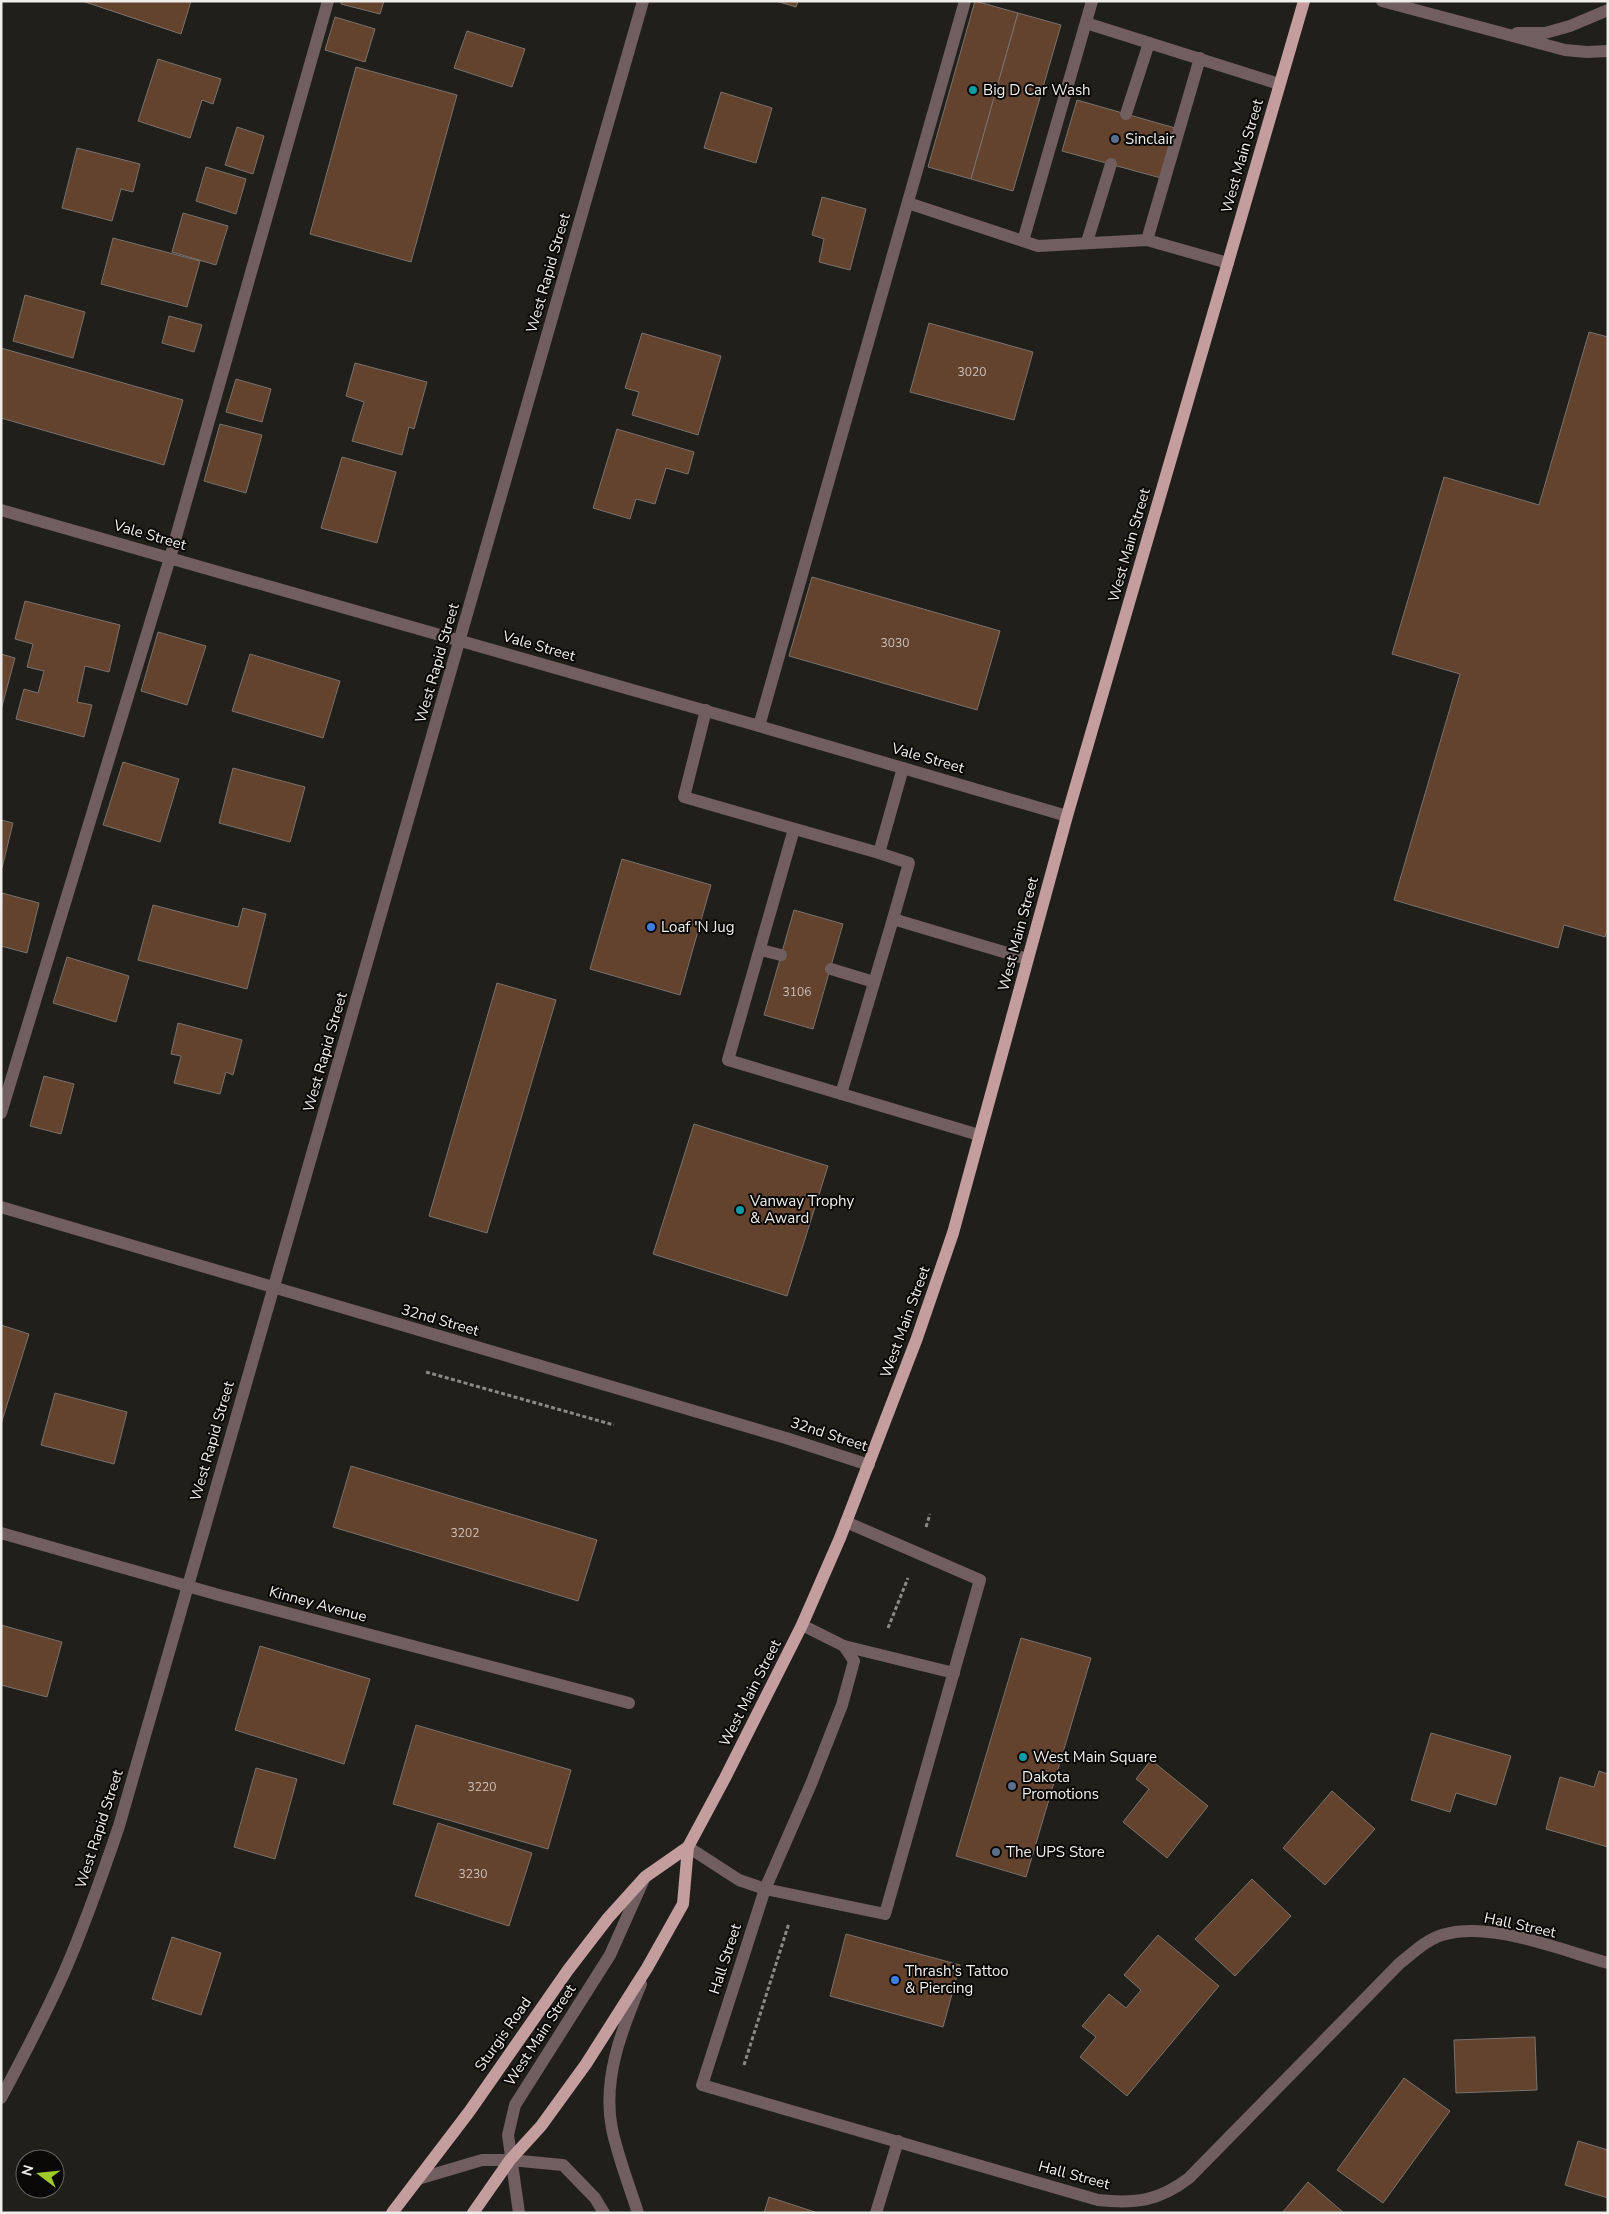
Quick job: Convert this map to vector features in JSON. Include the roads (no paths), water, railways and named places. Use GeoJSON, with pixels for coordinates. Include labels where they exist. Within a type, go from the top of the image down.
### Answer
{"type":"FeatureCollection","features":[{"type":"Feature","properties":{"kind":"main road","name":"West Main Street"},"geometry":{"type":"LineString","coordinates":[[647,1968],[683,1904],[688,1847],[802,1625],[846,1522],[936,1285],[1067,816],[1304,1]]}},
{"type":"Feature","properties":{"kind":"main road","name":"West Main Street"},"geometry":{"type":"LineString","coordinates":[[646,1877],[688,1847]]}},
{"type":"Feature","properties":{"kind":"main road","name":"Sturgis Road"},"geometry":{"type":"LineString","coordinates":[[392,2213],[490,2083],[568,1970],[608,1918],[646,1877]]}},
{"type":"Feature","properties":{"kind":"main road"},"geometry":{"type":"LineString","coordinates":[[473,2213],[510,2160],[541,2126],[586,2064],[647,1968]]}},
{"type":"Feature","properties":{"kind":"street"},"geometry":{"type":"LineString","coordinates":[[1,1113],[170,558],[328,1]]}},
{"type":"Feature","properties":{"kind":"street","name":"West Rapid Street"},"geometry":{"type":"LineString","coordinates":[[1,2098],[29,2046],[63,1975],[91,1907],[119,1826],[643,1]]}},
{"type":"Feature","properties":{"kind":"street"},"geometry":{"type":"LineString","coordinates":[[760,726],[965,1]]}},
{"type":"Feature","properties":{"kind":"street"},"geometry":{"type":"LineString","coordinates":[[1023,241],[1092,1]]}},
{"type":"Feature","properties":{"kind":"street"},"geometry":{"type":"LineString","coordinates":[[1382,1],[1565,50],[1608,51]]}},
{"type":"Feature","properties":{"kind":"street"},"geometry":{"type":"LineString","coordinates":[[1500,33],[1545,33],[1570,26],[1608,10]]}},
{"type":"Feature","properties":{"kind":"street"},"geometry":{"type":"LineString","coordinates":[[1086,23],[1279,84]]}},
{"type":"Feature","properties":{"kind":"street"},"geometry":{"type":"LineString","coordinates":[[1126,114],[1149,43]]}},
{"type":"Feature","properties":{"kind":"street"},"geometry":{"type":"LineString","coordinates":[[1147,240],[1200,58]]}},
{"type":"Feature","properties":{"kind":"street"},"geometry":{"type":"LineString","coordinates":[[1087,242],[1111,164]]}},
{"type":"Feature","properties":{"kind":"street"},"geometry":{"type":"LineString","coordinates":[[908,203],[1038,246],[1147,240],[1228,263]]}},
{"type":"Feature","properties":{"kind":"street","name":"Vale Street"},"geometry":{"type":"LineString","coordinates":[[1,510],[706,710],[1067,816]]}},
{"type":"Feature","properties":{"kind":"street"},"geometry":{"type":"LineString","coordinates":[[706,710],[684,797],[909,863],[841,1094]]}},
{"type":"Feature","properties":{"kind":"street"},"geometry":{"type":"LineString","coordinates":[[879,853],[903,768]]}},
{"type":"Feature","properties":{"kind":"street"},"geometry":{"type":"LineString","coordinates":[[794,829],[761,950],[728,1060],[979,1135]]}},
{"type":"Feature","properties":{"kind":"street"},"geometry":{"type":"LineString","coordinates":[[893,919],[1027,959]]}},
{"type":"Feature","properties":{"kind":"street"},"geometry":{"type":"LineString","coordinates":[[761,950],[781,955]]}},
{"type":"Feature","properties":{"kind":"street"},"geometry":{"type":"LineString","coordinates":[[830,969],[874,982]]}},
{"type":"Feature","properties":{"kind":"street","name":"32nd Street"},"geometry":{"type":"LineString","coordinates":[[1,1207],[869,1464]]}},
{"type":"Feature","properties":{"kind":"street"},"geometry":{"type":"LineString","coordinates":[[688,1847],[739,1880],[765,1889],[885,1914],[980,1580],[846,1522]]}},
{"type":"Feature","properties":{"kind":"street","name":"Kinney Avenue"},"geometry":{"type":"LineString","coordinates":[[1,1533],[187,1585],[628,1703]]}},
{"type":"Feature","properties":{"kind":"street"},"geometry":{"type":"LineString","coordinates":[[802,1625],[844,1646],[954,1674]]}},
{"type":"Feature","properties":{"kind":"street","name":"Hall Street"},"geometry":{"type":"LineString","coordinates":[[844,1646],[854,1661],[842,1705],[811,1784],[765,1889],[702,2084],[1098,2200],[1124,2203],[1148,2200],[1172,2191],[1189,2178],[1400,1963],[1424,1944],[1441,1935],[1464,1931],[1488,1932],[1520,1938],[1608,1963]]}},
{"type":"Feature","properties":{"kind":"street","name":"West Main Street"},"geometry":{"type":"LineString","coordinates":[[519,2213],[510,2160],[508,2135],[515,2105],[610,1955],[646,1877]]}},
{"type":"Feature","properties":{"kind":"street","name":"West Main Street"},"geometry":{"type":"LineString","coordinates":[[638,2213],[618,2153],[609,2106],[618,2042],[647,1968]]}},
{"type":"Feature","properties":{"kind":"street"},"geometry":{"type":"LineString","coordinates":[[876,2213],[898,2141]]}},
{"type":"Feature","properties":{"kind":"street"},"geometry":{"type":"LineString","coordinates":[[418,2179],[482,2160],[510,2160],[563,2165],[595,2198],[604,2213]]}},
{"type":"Feature","properties":{"kind":"place","name":"Big D Car Wash"},"geometry":{"type":"Point","coordinates":[973,90]}},
{"type":"Feature","properties":{"kind":"place","name":"Sinclair"},"geometry":{"type":"Point","coordinates":[1115,139]}},
{"type":"Feature","properties":{"kind":"place","name":"Loaf 'N Jug"},"geometry":{"type":"Point","coordinates":[651,927]}},
{"type":"Feature","properties":{"kind":"place","name":"Vanway Trophy & Award"},"geometry":{"type":"Point","coordinates":[740,1210]}},
{"type":"Feature","properties":{"kind":"place","name":"West Main Square"},"geometry":{"type":"Point","coordinates":[1023,1757]}},
{"type":"Feature","properties":{"kind":"place","name":"Dakota Promotions"},"geometry":{"type":"Point","coordinates":[1012,1786]}},
{"type":"Feature","properties":{"kind":"place","name":"The UPS Store"},"geometry":{"type":"Point","coordinates":[996,1852]}},
{"type":"Feature","properties":{"kind":"place","name":"Thrash's Tattoo & Piercing"},"geometry":{"type":"Point","coordinates":[895,1980]}}]}
